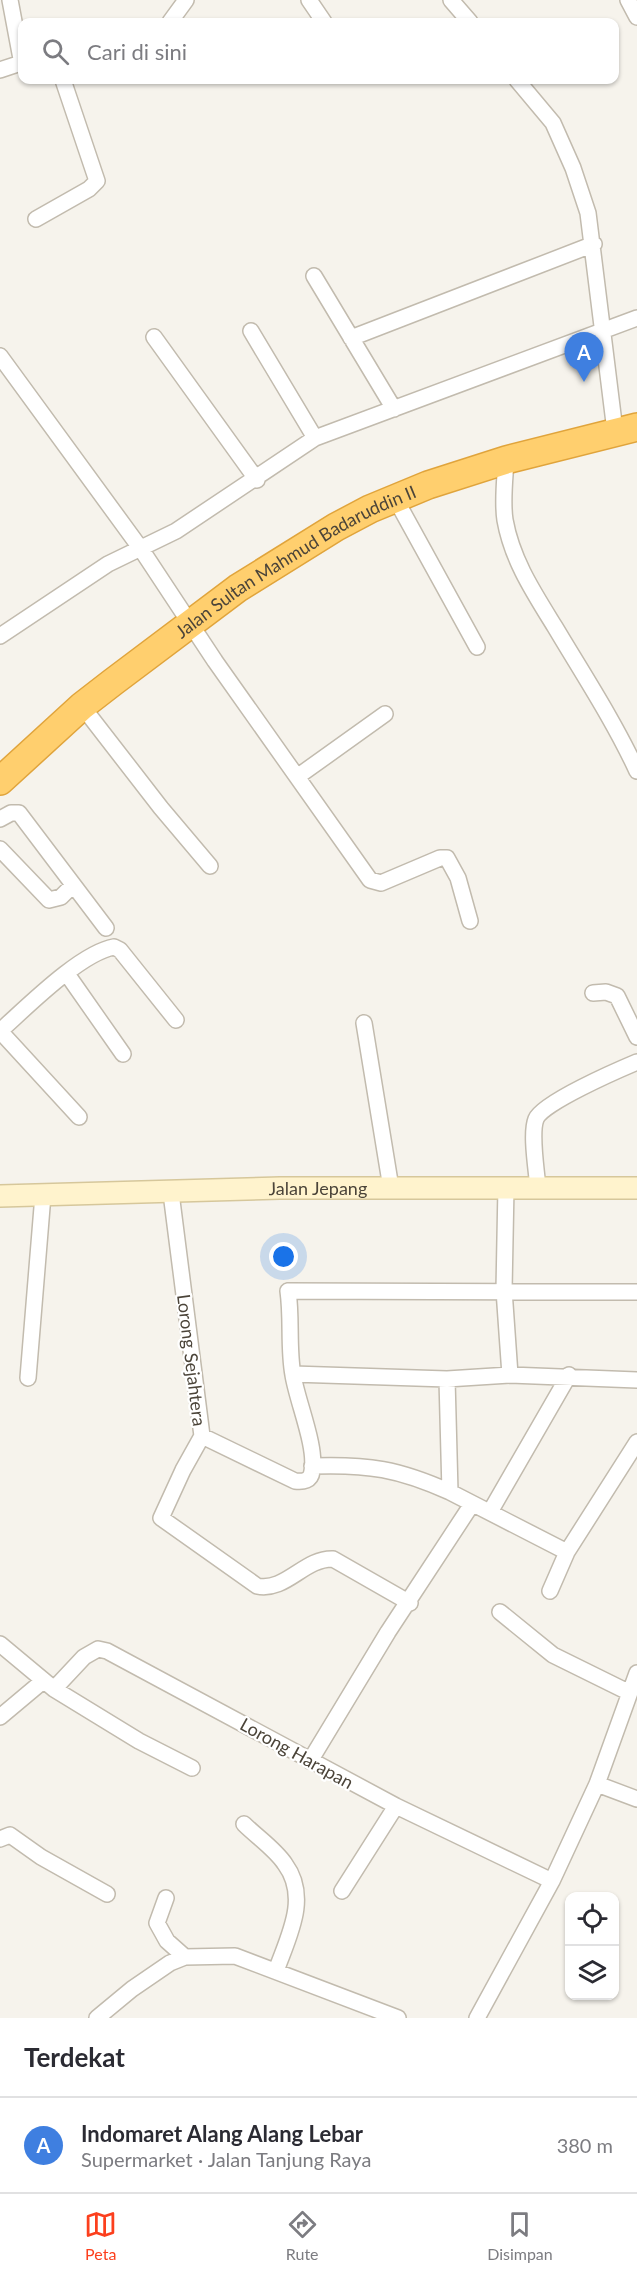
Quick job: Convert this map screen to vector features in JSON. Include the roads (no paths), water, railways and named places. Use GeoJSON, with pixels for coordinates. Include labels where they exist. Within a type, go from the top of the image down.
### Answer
{"type":"FeatureCollection","features":[{"type":"Feature","properties":{"kind":"highway","name":"Jalan Sultan Mahmud Badaruddin II"},"geometry":{"type":"LineString","coordinates":[[0,781],[82,706],[238,588],[302,548],[395,498],[506,460],[626,429]]}},
{"type":"Feature","properties":{"kind":"street"},"geometry":{"type":"LineString","coordinates":[[10,0],[18,42]]}},
{"type":"Feature","properties":{"kind":"street"},"geometry":{"type":"LineString","coordinates":[[173,18],[186,0]]}},
{"type":"Feature","properties":{"kind":"street"},"geometry":{"type":"LineString","coordinates":[[309,0],[321,18]]}},
{"type":"Feature","properties":{"kind":"street"},"geometry":{"type":"LineString","coordinates":[[451,0],[467,18]]}},
{"type":"Feature","properties":{"kind":"street"},"geometry":{"type":"LineString","coordinates":[[628,0],[637,17]]}},
{"type":"Feature","properties":{"kind":"street"},"geometry":{"type":"LineString","coordinates":[[0,70],[18,64]]}},
{"type":"Feature","properties":{"kind":"street"},"geometry":{"type":"LineString","coordinates":[[36,219],[89,189],[97,181],[64,84]]}},
{"type":"Feature","properties":{"kind":"street"},"geometry":{"type":"LineString","coordinates":[[519,84],[553,123],[588,213],[594,244],[600,332],[626,429]]}},
{"type":"Feature","properties":{"kind":"street"},"geometry":{"type":"LineString","coordinates":[[351,338],[594,244]]}},
{"type":"Feature","properties":{"kind":"street"},"geometry":{"type":"LineString","coordinates":[[314,276],[394,409]]}},
{"type":"Feature","properties":{"kind":"street"},"geometry":{"type":"LineString","coordinates":[[0,636],[108,564],[141,549],[256,480],[315,438],[637,318]]}},
{"type":"Feature","properties":{"kind":"street"},"geometry":{"type":"LineString","coordinates":[[251,331],[315,438]]}},
{"type":"Feature","properties":{"kind":"street"},"geometry":{"type":"LineString","coordinates":[[154,337],[256,480]]}},
{"type":"Feature","properties":{"kind":"street"},"geometry":{"type":"LineString","coordinates":[[0,356],[141,549],[190,624],[297,777],[375,883],[440,858],[447,858],[458,878],[470,921]]}},
{"type":"Feature","properties":{"kind":"street"},"geometry":{"type":"LineString","coordinates":[[506,460],[504,517],[519,564],[538,603],[591,688],[637,771]]}},
{"type":"Feature","properties":{"kind":"street"},"geometry":{"type":"LineString","coordinates":[[395,498],[477,647]]}},
{"type":"Feature","properties":{"kind":"street"},"geometry":{"type":"LineString","coordinates":[[82,706],[161,808],[210,866]]}},
{"type":"Feature","properties":{"kind":"street"},"geometry":{"type":"LineString","coordinates":[[297,777],[385,714]]}},
{"type":"Feature","properties":{"kind":"street"},"geometry":{"type":"LineString","coordinates":[[0,819],[11,813],[19,813],[105,928]]}},
{"type":"Feature","properties":{"kind":"street"},"geometry":{"type":"LineString","coordinates":[[0,849],[49,900],[61,897],[72,886]]}},
{"type":"Feature","properties":{"kind":"street"},"geometry":{"type":"LineString","coordinates":[[79,1117],[0,1031],[67,974],[104,949],[114,947],[120,950],[176,1020]]}},
{"type":"Feature","properties":{"kind":"street"},"geometry":{"type":"LineString","coordinates":[[67,974],[123,1054]]}},
{"type":"Feature","properties":{"kind":"street"},"geometry":{"type":"LineString","coordinates":[[593,993],[606,992],[617,996],[637,1037]]}},
{"type":"Feature","properties":{"kind":"street"},"geometry":{"type":"LineString","coordinates":[[364,1023],[391,1188]]}},
{"type":"Feature","properties":{"kind":"street"},"geometry":{"type":"LineString","coordinates":[[538,1189],[534,1127],[540,1113],[592,1083],[637,1062]]}},
{"type":"Feature","properties":{"kind":"street"},"geometry":{"type":"LineString","coordinates":[[506,1187],[504,1290],[510,1375]]}},
{"type":"Feature","properties":{"kind":"street","name":"Jalan Jepang"},"geometry":{"type":"LineString","coordinates":[[0,1196],[171,1193],[280,1188],[637,1188]]}},
{"type":"Feature","properties":{"kind":"street","name":"Lorong Sejahtera"},"geometry":{"type":"LineString","coordinates":[[171,1193],[202,1436],[161,1518],[257,1586],[268,1588],[278,1585],[321,1558],[333,1559],[410,1603]]}},
{"type":"Feature","properties":{"kind":"street"},"geometry":{"type":"LineString","coordinates":[[28,1378],[43,1195]]}},
{"type":"Feature","properties":{"kind":"street"},"geometry":{"type":"LineString","coordinates":[[202,1436],[295,1481],[304,1482],[313,1472],[310,1444],[293,1374],[288,1291],[637,1292]]}},
{"type":"Feature","properties":{"kind":"street"},"geometry":{"type":"LineString","coordinates":[[293,1374],[447,1379],[510,1375],[569,1375],[637,1380]]}},
{"type":"Feature","properties":{"kind":"street"},"geometry":{"type":"LineString","coordinates":[[490,1512],[569,1375]]}},
{"type":"Feature","properties":{"kind":"street"},"geometry":{"type":"LineString","coordinates":[[447,1379],[450,1492]]}},
{"type":"Feature","properties":{"kind":"street"},"geometry":{"type":"LineString","coordinates":[[550,1591],[567,1552],[637,1442]]}},
{"type":"Feature","properties":{"kind":"street"},"geometry":{"type":"LineString","coordinates":[[312,1466],[386,1469],[412,1475],[567,1552]]}},
{"type":"Feature","properties":{"kind":"street"},"geometry":{"type":"LineString","coordinates":[[309,1761],[388,1632],[410,1603],[472,1504]]}},
{"type":"Feature","properties":{"kind":"street"},"geometry":{"type":"LineString","coordinates":[[500,1612],[553,1655],[628,1692]]}},
{"type":"Feature","properties":{"kind":"street"},"geometry":{"type":"LineString","coordinates":[[0,1644],[49,1685],[139,1741],[192,1768]]}},
{"type":"Feature","properties":{"kind":"street","name":"Lorong Harapan"},"geometry":{"type":"LineString","coordinates":[[0,1717],[49,1685],[84,1657],[98,1649],[107,1651],[396,1806],[552,1881]]}},
{"type":"Feature","properties":{"kind":"street"},"geometry":{"type":"LineString","coordinates":[[477,2018],[552,1881],[597,1784],[628,1692],[637,1673]]}},
{"type":"Feature","properties":{"kind":"street"},"geometry":{"type":"LineString","coordinates":[[597,1784],[637,1799]]}},
{"type":"Feature","properties":{"kind":"street"},"geometry":{"type":"LineString","coordinates":[[342,1892],[396,1806]]}},
{"type":"Feature","properties":{"kind":"street"},"geometry":{"type":"LineString","coordinates":[[244,1824],[284,1862],[292,1876],[296,1892],[298,1906],[276,1971]]}},
{"type":"Feature","properties":{"kind":"street"},"geometry":{"type":"LineString","coordinates":[[0,1839],[10,1835],[41,1857],[107,1894]]}},
{"type":"Feature","properties":{"kind":"street"},"geometry":{"type":"LineString","coordinates":[[166,1898],[157,1923],[167,1941],[185,1957]]}},
{"type":"Feature","properties":{"kind":"street"},"geometry":{"type":"LineString","coordinates":[[97,2018],[132,1989],[170,1963],[185,1957],[235,1956],[398,2018]]}},
{"type":"Feature","properties":{"kind":"place","name":"Indomaret Alang Alang Lebar"},"geometry":{"type":"Point","coordinates":[584,382]}}]}
